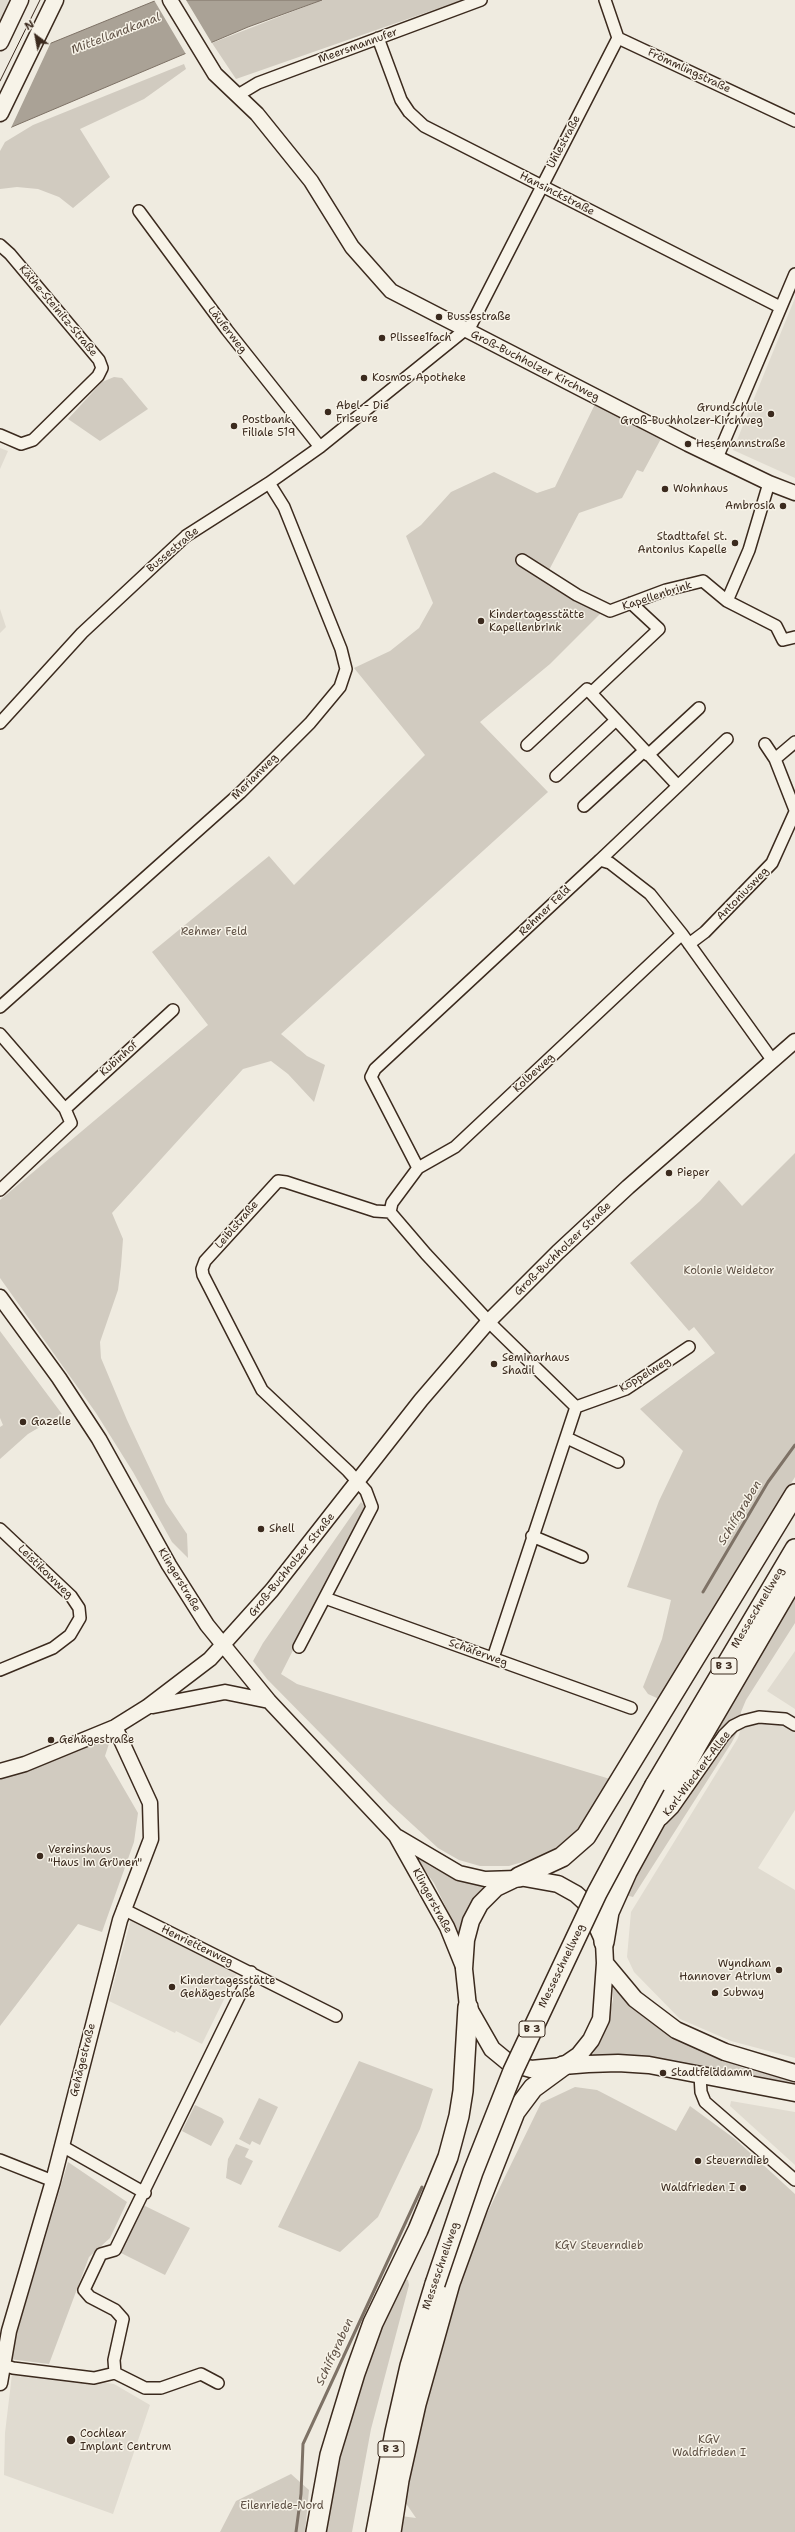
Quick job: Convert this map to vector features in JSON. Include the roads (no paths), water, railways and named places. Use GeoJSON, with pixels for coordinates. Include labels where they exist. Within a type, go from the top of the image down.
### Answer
{"type":"FeatureCollection","features":[{"type":"Feature","properties":{"kind":"highway"},"geometry":{"type":"LineString","coordinates":[[519,1878],[562,1857],[586,1836],[795,1494]]}},
{"type":"Feature","properties":{"kind":"highway","name":"Messeschnellweg"},"geometry":{"type":"LineString","coordinates":[[376,2532],[398,2418],[424,2316],[473,2172],[513,2071],[597,1894],[655,1785],[795,1549]]}},
{"type":"Feature","properties":{"kind":"highway"},"geometry":{"type":"LineString","coordinates":[[604,1942],[610,1912],[617,1893],[648,1834],[795,1577]]}},
{"type":"Feature","properties":{"kind":"highway"},"geometry":{"type":"LineString","coordinates":[[316,2532],[330,2455],[357,2366],[373,2323],[421,2223],[448,2157],[459,2116],[463,2091],[468,2007]]}},
{"type":"Feature","properties":{"kind":"highway"},"geometry":{"type":"LineString","coordinates":[[391,2532],[416,2404],[450,2283],[475,2213],[515,2112],[533,2088],[563,2066]]}},
{"type":"Feature","properties":{"kind":"main road"},"geometry":{"type":"LineString","coordinates":[[0,42],[20,0]]}},
{"type":"Feature","properties":{"kind":"main road"},"geometry":{"type":"LineString","coordinates":[[0,113],[55,0]]}},
{"type":"Feature","properties":{"kind":"main road"},"geometry":{"type":"LineString","coordinates":[[563,2066],[579,2055],[591,2040],[601,2019],[606,1963],[604,1942],[587,1904],[576,1894],[558,1884],[519,1878],[496,1888],[480,1904],[470,1921],[466,1940],[464,1969],[468,2007],[492,2050],[509,2063],[531,2068],[618,2063],[649,2065],[795,2093]]}},
{"type":"Feature","properties":{"kind":"main road"},"geometry":{"type":"LineString","coordinates":[[606,1963],[635,1999],[676,2030],[725,2052],[795,2073]]}},
{"type":"Feature","properties":{"kind":"street","name":"Groß-Buchholzer Kirchweg"},"geometry":{"type":"LineString","coordinates":[[170,0],[203,57],[215,74],[258,114],[311,181],[352,247],[391,291],[717,458],[769,483],[795,493]]}},
{"type":"Feature","properties":{"kind":"street","name":"Meersmannufer"},"geometry":{"type":"LineString","coordinates":[[238,95],[258,83],[481,0]]}},
{"type":"Feature","properties":{"kind":"street"},"geometry":{"type":"LineString","coordinates":[[605,0],[618,38]]}},
{"type":"Feature","properties":{"kind":"street","name":"Hansinckstraße"},"geometry":{"type":"LineString","coordinates":[[378,38],[401,100],[409,112],[424,126],[780,307]]}},
{"type":"Feature","properties":{"kind":"street","name":"Frömmlingstraße"},"geometry":{"type":"LineString","coordinates":[[618,38],[795,121]]}},
{"type":"Feature","properties":{"kind":"street","name":"Uhlestraße"},"geometry":{"type":"LineString","coordinates":[[465,330],[471,325],[618,38]]}},
{"type":"Feature","properties":{"kind":"street","name":"Läuferweg"},"geometry":{"type":"LineString","coordinates":[[139,211],[223,325],[320,447]]}},
{"type":"Feature","properties":{"kind":"street","name":"Käthe-Steinitz-Straße"},"geometry":{"type":"LineString","coordinates":[[0,245],[10,254],[86,344],[99,360],[102,368],[98,376],[33,440],[21,444],[0,434]]}},
{"type":"Feature","properties":{"kind":"street"},"geometry":{"type":"LineString","coordinates":[[717,458],[795,274]]}},
{"type":"Feature","properties":{"kind":"street","name":"Bussestraße"},"geometry":{"type":"LineString","coordinates":[[0,723],[82,633],[167,552],[186,536],[269,483],[320,447],[465,330]]}},
{"type":"Feature","properties":{"kind":"street","name":"Merianweg"},"geometry":{"type":"LineString","coordinates":[[0,1007],[240,793],[310,723],[340,687],[346,669],[341,649],[284,507],[269,483]]}},
{"type":"Feature","properties":{"kind":"street"},"geometry":{"type":"LineString","coordinates":[[727,601],[749,550],[769,483]]}},
{"type":"Feature","properties":{"kind":"street","name":"Kapellenbrink"},"geometry":{"type":"LineString","coordinates":[[522,560],[577,595],[610,611],[666,590],[703,581],[727,601],[776,626],[783,640],[795,637]]}},
{"type":"Feature","properties":{"kind":"street"},"geometry":{"type":"LineString","coordinates":[[591,693],[659,629],[631,603]]}},
{"type":"Feature","properties":{"kind":"street"},"geometry":{"type":"LineString","coordinates":[[527,745],[587,689],[678,786]]}},
{"type":"Feature","properties":{"kind":"street"},"geometry":{"type":"LineString","coordinates":[[584,806],[699,708]]}},
{"type":"Feature","properties":{"kind":"street"},"geometry":{"type":"LineString","coordinates":[[556,776],[616,720]]}},
{"type":"Feature","properties":{"kind":"street"},"geometry":{"type":"LineString","coordinates":[[727,739],[600,860],[610,863],[650,894],[682,934],[773,1061]]}},
{"type":"Feature","properties":{"kind":"street"},"geometry":{"type":"LineString","coordinates":[[775,759],[795,742]]}},
{"type":"Feature","properties":{"kind":"street","name":"Antoniusweg"},"geometry":{"type":"LineString","coordinates":[[689,944],[706,932],[772,863],[795,811],[775,759],[765,744]]}},
{"type":"Feature","properties":{"kind":"street","name":"Rehmer Feld"},"geometry":{"type":"LineString","coordinates":[[418,1168],[371,1077],[375,1069],[600,860]]}},
{"type":"Feature","properties":{"kind":"street","name":"Kolbeweg"},"geometry":{"type":"LineString","coordinates":[[390,1212],[396,1197],[418,1168],[455,1147],[682,934]]}},
{"type":"Feature","properties":{"kind":"street","name":"Kubinhof"},"geometry":{"type":"LineString","coordinates":[[65,1109],[173,1010]]}},
{"type":"Feature","properties":{"kind":"street"},"geometry":{"type":"LineString","coordinates":[[0,1034],[65,1109],[71,1123],[0,1190]]}},
{"type":"Feature","properties":{"kind":"street","name":"Groß-Buchholzer Straße"},"geometry":{"type":"LineString","coordinates":[[147,1707],[182,1682],[223,1645],[272,1590],[359,1482],[421,1400],[489,1321],[558,1252],[628,1187],[795,1042]]}},
{"type":"Feature","properties":{"kind":"street","name":"Leiblstraße"},"geometry":{"type":"LineString","coordinates":[[359,1482],[262,1390],[203,1275],[202,1268],[205,1261],[278,1181],[286,1182],[375,1211],[390,1212]]}},
{"type":"Feature","properties":{"kind":"street"},"geometry":{"type":"LineString","coordinates":[[390,1212],[426,1254],[489,1321],[576,1407],[567,1438],[532,1536],[493,1658]]}},
{"type":"Feature","properties":{"kind":"street","name":"Klingerstraße"},"geometry":{"type":"LineString","coordinates":[[0,1297],[59,1378],[99,1439],[188,1597],[223,1645],[269,1701],[396,1836],[447,1927],[464,1969]]}},
{"type":"Feature","properties":{"kind":"street","name":"Koppelweg"},"geometry":{"type":"LineString","coordinates":[[576,1407],[626,1389],[689,1347]]}},
{"type":"Feature","properties":{"kind":"street"},"geometry":{"type":"LineString","coordinates":[[567,1438],[618,1462]]}},
{"type":"Feature","properties":{"kind":"street"},"geometry":{"type":"LineString","coordinates":[[298,1648],[372,1507],[371,1498],[359,1482]]}},
{"type":"Feature","properties":{"kind":"street","name":"Leistikowweg"},"geometry":{"type":"LineString","coordinates":[[0,1529],[71,1596],[79,1608],[80,1618],[70,1635],[53,1648],[0,1670]]}},
{"type":"Feature","properties":{"kind":"street"},"geometry":{"type":"LineString","coordinates":[[532,1536],[582,1557]]}},
{"type":"Feature","properties":{"kind":"street","name":"Schäferweg"},"geometry":{"type":"LineString","coordinates":[[325,1598],[631,1708]]}},
{"type":"Feature","properties":{"kind":"street"},"geometry":{"type":"LineString","coordinates":[[0,1771],[25,1764],[115,1726],[147,1707],[225,1692],[269,1701]]}},
{"type":"Feature","properties":{"kind":"street","name":"Karl-Wiechert-Allee"},"geometry":{"type":"LineString","coordinates":[[648,1834],[673,1808],[724,1735],[733,1726],[743,1721],[759,1717],[785,1719],[795,1725]]}},
{"type":"Feature","properties":{"kind":"street","name":"Gehägestraße"},"geometry":{"type":"LineString","coordinates":[[0,2383],[1,2364],[11,2324],[53,2181],[123,1909],[151,1839],[152,1816],[144,1786],[115,1726]]}},
{"type":"Feature","properties":{"kind":"street","name":"Klingerstraße"},"geometry":{"type":"LineString","coordinates":[[396,1836],[459,1873],[485,1879],[519,1878]]}},
{"type":"Feature","properties":{"kind":"street","name":"Henriettenweg"},"geometry":{"type":"LineString","coordinates":[[123,1909],[336,2016]]}},
{"type":"Feature","properties":{"kind":"street"},"geometry":{"type":"LineString","coordinates":[[115,2373],[114,2360],[122,2319],[115,2310],[86,2294],[85,2286],[101,2254],[115,2250],[145,2193],[251,1972]]}},
{"type":"Feature","properties":{"kind":"street"},"geometry":{"type":"LineString","coordinates":[[700,2076],[701,2092],[705,2102],[795,2180]]}},
{"type":"Feature","properties":{"kind":"street"},"geometry":{"type":"LineString","coordinates":[[62,2146],[145,2193]]}},
{"type":"Feature","properties":{"kind":"street"},"geometry":{"type":"LineString","coordinates":[[0,2160],[53,2181]]}},
{"type":"Feature","properties":{"kind":"street"},"geometry":{"type":"LineString","coordinates":[[1,2364],[13,2368],[94,2378],[115,2373],[145,2388],[161,2388],[201,2374],[218,2383]]}},
{"type":"Feature","properties":{"kind":"water","name":"Mittellandkanal"},"geometry":{"type":"Polygon","coordinates":[[[157,0],[322,0],[248,27],[0,132],[39,48],[157,0]]]}},
{"type":"Feature","properties":{"kind":"waterway","name":"Schiffgraben"},"geometry":{"type":"LineString","coordinates":[[703,1592],[768,1482],[795,1445]]}},
{"type":"Feature","properties":{"kind":"waterway","name":"Schiffgraben"},"geometry":{"type":"LineString","coordinates":[[296,2532],[301,2494],[303,2444],[422,2187]]}},
{"type":"Feature","properties":{"kind":"tram line"},"geometry":{"type":"LineString","coordinates":[[0,81],[40,0]]}},
{"type":"Feature","properties":{"kind":"place","name":"Bussestraße"},"geometry":{"type":"Point","coordinates":[439,317]}},
{"type":"Feature","properties":{"kind":"place","name":"Plissee1fach"},"geometry":{"type":"Point","coordinates":[382,338]}},
{"type":"Feature","properties":{"kind":"place","name":"Kosmos Apotheke"},"geometry":{"type":"Point","coordinates":[364,378]}},
{"type":"Feature","properties":{"kind":"place","name":"Abel - Die Friseure"},"geometry":{"type":"Point","coordinates":[328,412]}},
{"type":"Feature","properties":{"kind":"place","name":"Grundschule Groß-Buchholzer-Kirchweg"},"geometry":{"type":"Point","coordinates":[771,414]}},
{"type":"Feature","properties":{"kind":"place","name":"Postbank Filiale 519"},"geometry":{"type":"Point","coordinates":[234,426]}},
{"type":"Feature","properties":{"kind":"place","name":"Hesemannstraße"},"geometry":{"type":"Point","coordinates":[688,444]}},
{"type":"Feature","properties":{"kind":"place","name":"Wohnhaus"},"geometry":{"type":"Point","coordinates":[665,489]}},
{"type":"Feature","properties":{"kind":"place","name":"Ambrosia"},"geometry":{"type":"Point","coordinates":[783,506]}},
{"type":"Feature","properties":{"kind":"place","name":"Stadttafel St. Antonius Kapelle"},"geometry":{"type":"Point","coordinates":[735,543]}},
{"type":"Feature","properties":{"kind":"place","name":"Kindertagesstätte Kapellenbrink"},"geometry":{"type":"Point","coordinates":[481,621]}},
{"type":"Feature","properties":{"kind":"place","name":"Pieper"},"geometry":{"type":"Point","coordinates":[669,1173]}},
{"type":"Feature","properties":{"kind":"place","name":"Seminarhaus Shadil"},"geometry":{"type":"Point","coordinates":[494,1364]}},
{"type":"Feature","properties":{"kind":"place","name":"Gazelle"},"geometry":{"type":"Point","coordinates":[23,1422]}},
{"type":"Feature","properties":{"kind":"place","name":"Shell"},"geometry":{"type":"Point","coordinates":[261,1529]}},
{"type":"Feature","properties":{"kind":"place","name":"Gehägestraße"},"geometry":{"type":"Point","coordinates":[51,1740]}},
{"type":"Feature","properties":{"kind":"place","name":"Vereinshaus \"Haus im Grünen\""},"geometry":{"type":"Point","coordinates":[40,1856]}},
{"type":"Feature","properties":{"kind":"place","name":"Wyndham Hannover Atrium"},"geometry":{"type":"Point","coordinates":[779,1970]}},
{"type":"Feature","properties":{"kind":"place","name":"Kindertagesstätte Gehägestraße"},"geometry":{"type":"Point","coordinates":[172,1987]}},
{"type":"Feature","properties":{"kind":"place","name":"Subway"},"geometry":{"type":"Point","coordinates":[715,1993]}},
{"type":"Feature","properties":{"kind":"place","name":"Stadtfelddamm"},"geometry":{"type":"Point","coordinates":[663,2073]}},
{"type":"Feature","properties":{"kind":"place","name":"Steuerndieb"},"geometry":{"type":"Point","coordinates":[698,2161]}},
{"type":"Feature","properties":{"kind":"place","name":"Waldfrieden I"},"geometry":{"type":"Point","coordinates":[743,2188]}},
{"type":"Feature","properties":{"kind":"place","name":"Cochlear Implant Centrum"},"geometry":{"type":"Point","coordinates":[71,2440]}},
{"type":"Feature","properties":{"kind":"park label","name":"Kolonie Weidetor"},"geometry":{"type":"Point","coordinates":[729,1271]}},
{"type":"Feature","properties":{"kind":"park label","name":"KGV Steuerndieb"},"geometry":{"type":"Point","coordinates":[599,2246]}},
{"type":"Feature","properties":{"kind":"park label","name":"KGV Waldfrieden I"},"geometry":{"type":"Point","coordinates":[709,2446]}},
{"type":"Feature","properties":{"kind":"park label","name":"Eilenriede-Nord"},"geometry":{"type":"Point","coordinates":[282,2506]}}]}
